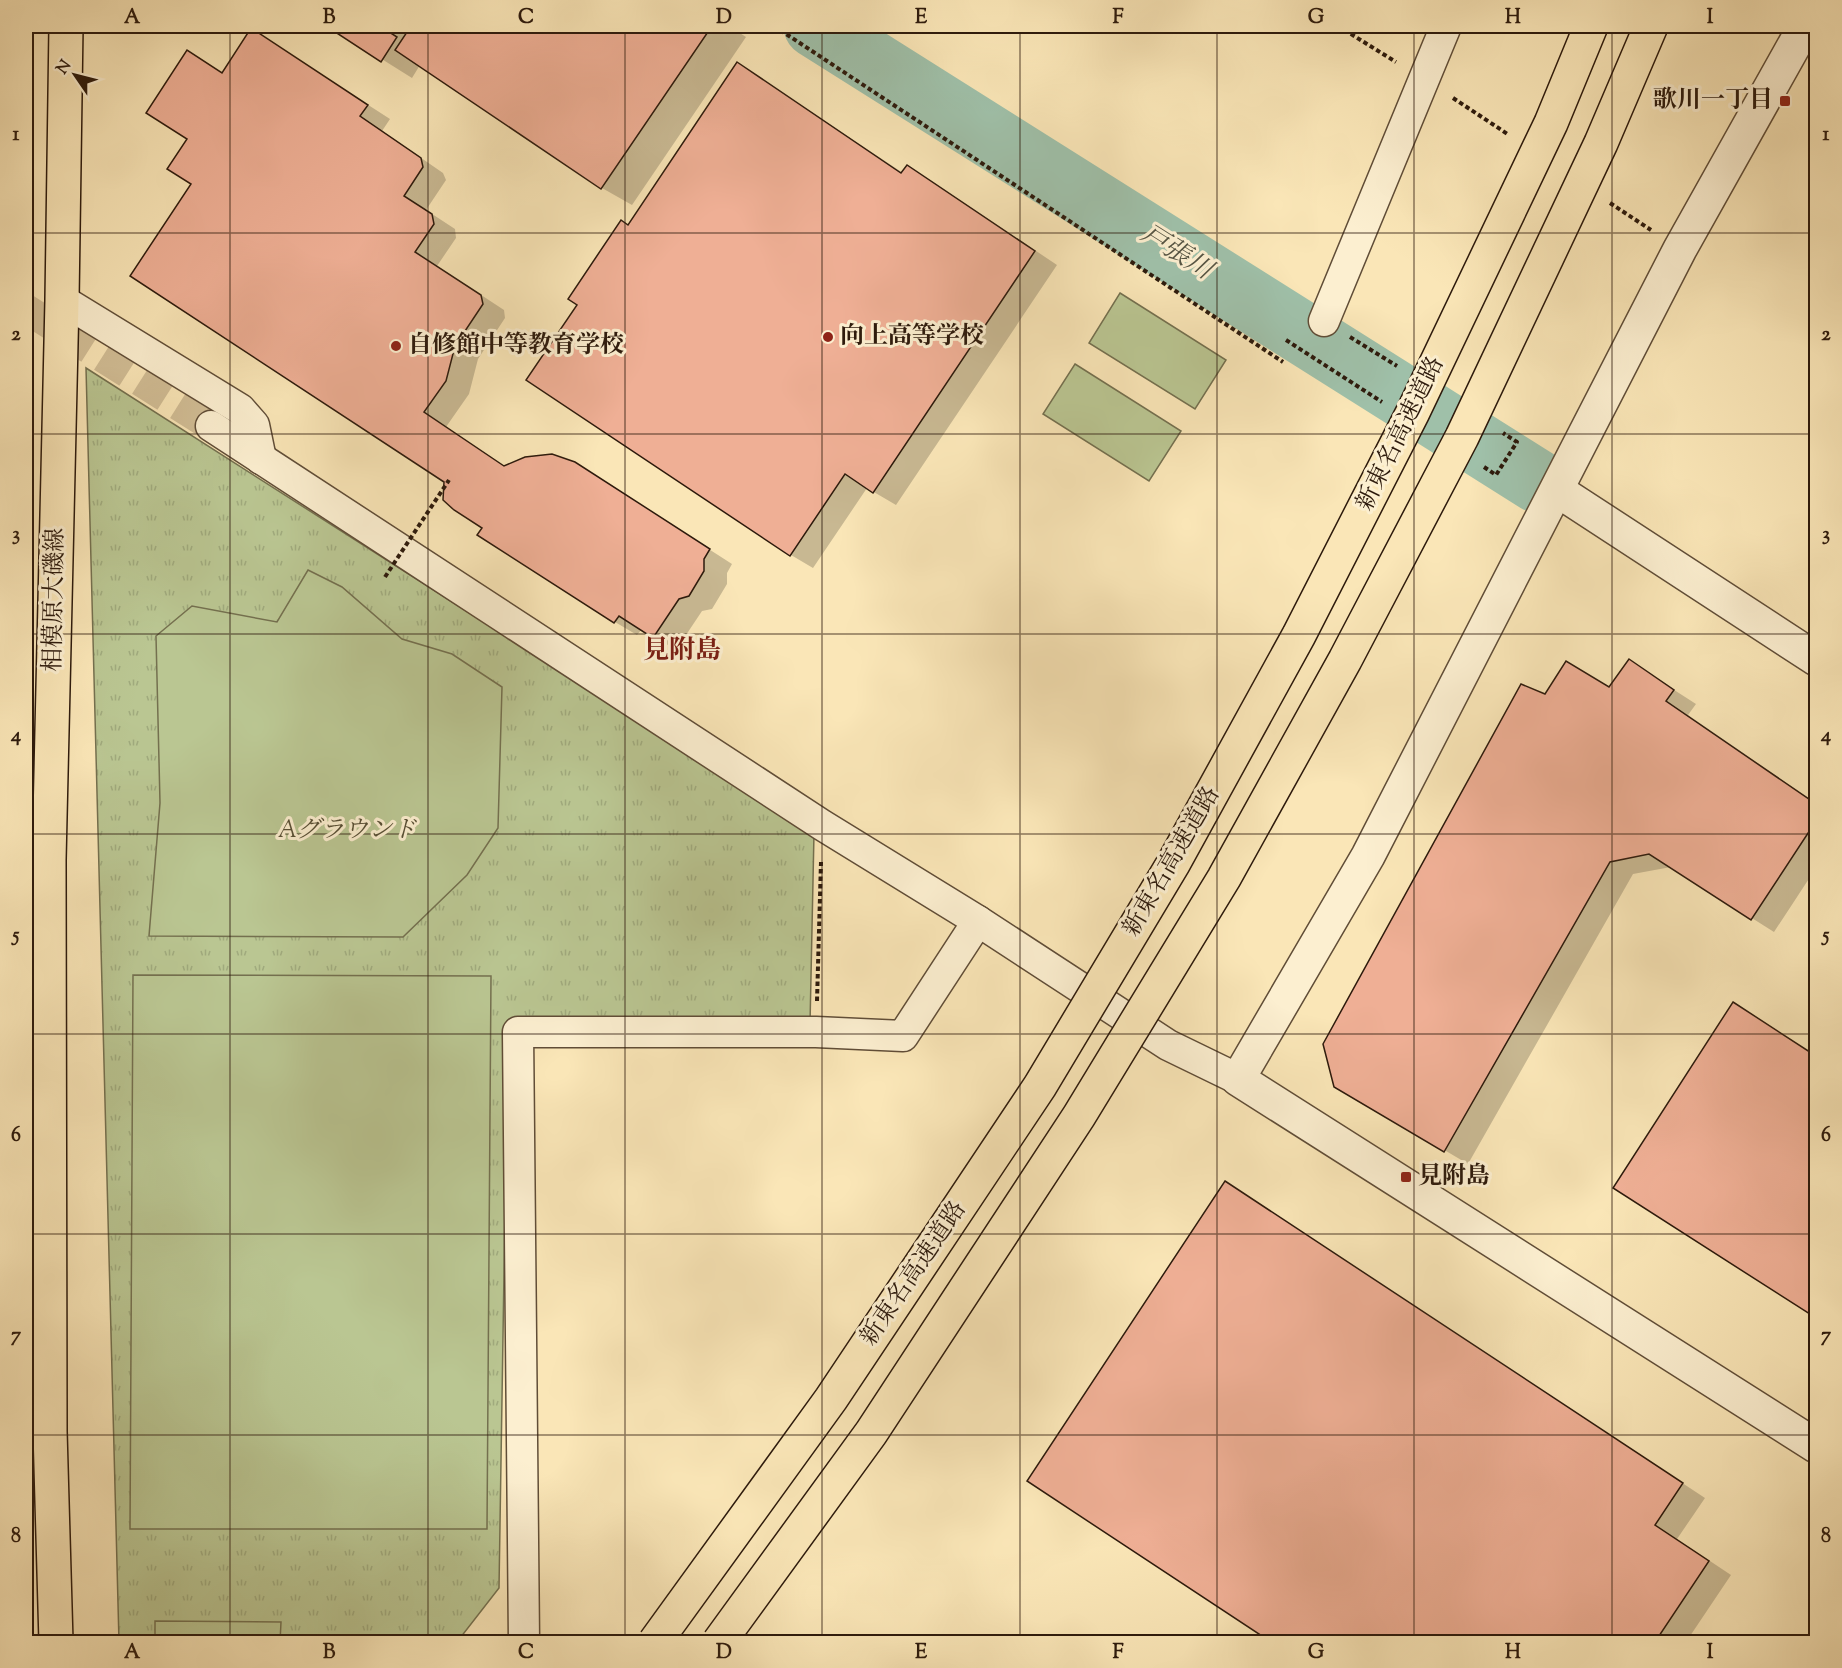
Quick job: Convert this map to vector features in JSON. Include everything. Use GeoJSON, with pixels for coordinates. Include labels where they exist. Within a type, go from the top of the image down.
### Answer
{"type":"FeatureCollection","features":[{"type":"Feature","properties":{"kind":"main road","name":"相模原大磯線"},"geometry":{"type":"LineString","coordinates":[[56,1642],[50,1431],[49,860],[66,26]]}},
{"type":"Feature","properties":{"kind":"main road","name":"新東名高速道路"},"geometry":{"type":"LineString","coordinates":[[655,1642],[831,1400],[1040,1086],[1173,864],[1299,635],[1413,412],[1551,123],[1592,26]]}},
{"type":"Feature","properties":{"kind":"main road","name":"新東名高速道路"},"geometry":{"type":"LineString","coordinates":[[719,1642],[878,1423],[1078,1116],[1224,878],[1345,660],[1462,436],[1601,143],[1651,26]]}},
{"type":"Feature","properties":{"kind":"street"},"geometry":{"type":"LineString","coordinates":[[1324,321],[1446,26]]}},
{"type":"Feature","properties":{"kind":"street"},"geometry":{"type":"LineString","coordinates":[[1238,1079],[1368,856],[1680,249],[1805,26]]}},
{"type":"Feature","properties":{"kind":"street"},"geometry":{"type":"LineString","coordinates":[[62,300],[240,409],[254,425],[261,459]]}},
{"type":"Feature","properties":{"kind":"street"},"geometry":{"type":"LineString","coordinates":[[211,426],[822,825],[978,921],[1168,1045],[1238,1079],[1816,1446]]}},
{"type":"Feature","properties":{"kind":"street"},"geometry":{"type":"LineString","coordinates":[[1557,490],[1816,659]]}},
{"type":"Feature","properties":{"kind":"street"},"geometry":{"type":"LineString","coordinates":[[524,1642],[518,1032],[816,1032],[903,1036],[978,921]]}},
{"type":"Feature","properties":{"kind":"path"},"geometry":{"type":"LineString","coordinates":[[774,26],[1284,362]]}},
{"type":"Feature","properties":{"kind":"path"},"geometry":{"type":"LineString","coordinates":[[1338,26],[1424,79]]}},
{"type":"Feature","properties":{"kind":"path"},"geometry":{"type":"LineString","coordinates":[[1501,466],[1511,451]]}},
{"type":"Feature","properties":{"kind":"path"},"geometry":{"type":"LineString","coordinates":[[386,577],[449,480]]}},
{"type":"Feature","properties":{"kind":"path"},"geometry":{"type":"LineString","coordinates":[[816,1032],[822,825]]}},
{"type":"Feature","properties":{"kind":"green space"},"geometry":{"type":"Polygon","coordinates":[[[1120,293],[1226,360],[1195,409],[1089,343],[1120,293]]]}},
{"type":"Feature","properties":{"kind":"green space"},"geometry":{"type":"Polygon","coordinates":[[[1075,364],[1181,431],[1149,481],[1043,414],[1075,364]]]}},
{"type":"Feature","properties":{"kind":"green space","name":"Aグラウンド"},"geometry":{"type":"Polygon","coordinates":[[[86,368],[814,833],[810,1024],[508,1021],[499,1588],[457,1642],[119,1642],[86,368]]]}},
{"type":"Feature","properties":{"kind":"green space"},"geometry":{"type":"Polygon","coordinates":[[[308,570],[342,587],[402,639],[452,654],[502,687],[498,828],[467,875],[403,937],[149,936],[160,803],[156,636],[192,606],[277,622],[308,570]]]}},
{"type":"Feature","properties":{"kind":"green space"},"geometry":{"type":"Polygon","coordinates":[[[133,975],[491,976],[487,1529],[130,1529],[133,975]]]}},
{"type":"Feature","properties":{"kind":"green space"},"geometry":{"type":"Polygon","coordinates":[[[155,1621],[281,1622],[280,1642],[155,1642],[155,1621]]]}},
{"type":"Feature","properties":{"kind":"building"},"geometry":{"type":"Polygon","coordinates":[[[326,26],[380,26],[397,37],[381,62],[326,26]]]}},
{"type":"Feature","properties":{"kind":"building"},"geometry":{"type":"Polygon","coordinates":[[[411,26],[712,26],[601,189],[395,50],[411,26]]]}},
{"type":"Feature","properties":{"kind":"building"},"geometry":{"type":"Polygon","coordinates":[[[251,28],[368,105],[360,116],[421,158],[423,167],[404,196],[432,214],[434,224],[415,252],[481,295],[483,304],[455,346],[446,381],[424,412],[504,466],[525,457],[552,454],[575,462],[710,549],[704,559],[704,571],[689,596],[679,599],[653,638],[619,616],[614,623],[477,535],[482,528],[443,500],[444,482],[130,276],[191,184],[167,169],[187,139],[146,113],[187,50],[222,73],[251,28]]]}},
{"type":"Feature","properties":{"kind":"building"},"geometry":{"type":"Polygon","coordinates":[[[737,62],[901,173],[907,165],[1035,251],[873,493],[845,474],[790,556],[526,380],[577,305],[568,299],[621,220],[628,225],[737,62]]]}},
{"type":"Feature","properties":{"kind":"building"},"geometry":{"type":"Polygon","coordinates":[[[1629,659],[1674,690],[1666,701],[1816,804],[1816,821],[1751,920],[1649,854],[1610,862],[1444,1152],[1334,1087],[1323,1044],[1521,684],[1545,694],[1566,661],[1609,687],[1629,659]]]}},
{"type":"Feature","properties":{"kind":"building"},"geometry":{"type":"Polygon","coordinates":[[[1733,1002],[1816,1056],[1816,1318],[1613,1188],[1733,1002]]]}},
{"type":"Feature","properties":{"kind":"building"},"geometry":{"type":"Polygon","coordinates":[[[1225,1181],[1683,1483],[1655,1525],[1709,1561],[1655,1642],[1271,1642],[1027,1481],[1225,1181]]]}},
{"type":"Feature","properties":{"kind":"waterway","name":"戸張川"},"geometry":{"type":"LineString","coordinates":[[815,26],[1537,481]]}},
{"type":"Feature","properties":{"kind":"tunnel"},"geometry":{"type":"LineString","coordinates":[[26,309],[211,426]]}},
{"type":"Feature","properties":{"kind":"place","name":"歌川一丁目"},"geometry":{"type":"Point","coordinates":[1785,101]}},
{"type":"Feature","properties":{"kind":"place","name":"向上高等学校"},"geometry":{"type":"Point","coordinates":[828,337]}},
{"type":"Feature","properties":{"kind":"place","name":"自修館中等教育学校"},"geometry":{"type":"Point","coordinates":[396,346]}},
{"type":"Feature","properties":{"kind":"place","name":"見附島"},"geometry":{"type":"Point","coordinates":[1406,1177]}},
{"type":"Feature","properties":{"kind":"district","name":"見附島"},"geometry":{"type":"Point","coordinates":[682,651]}}]}
